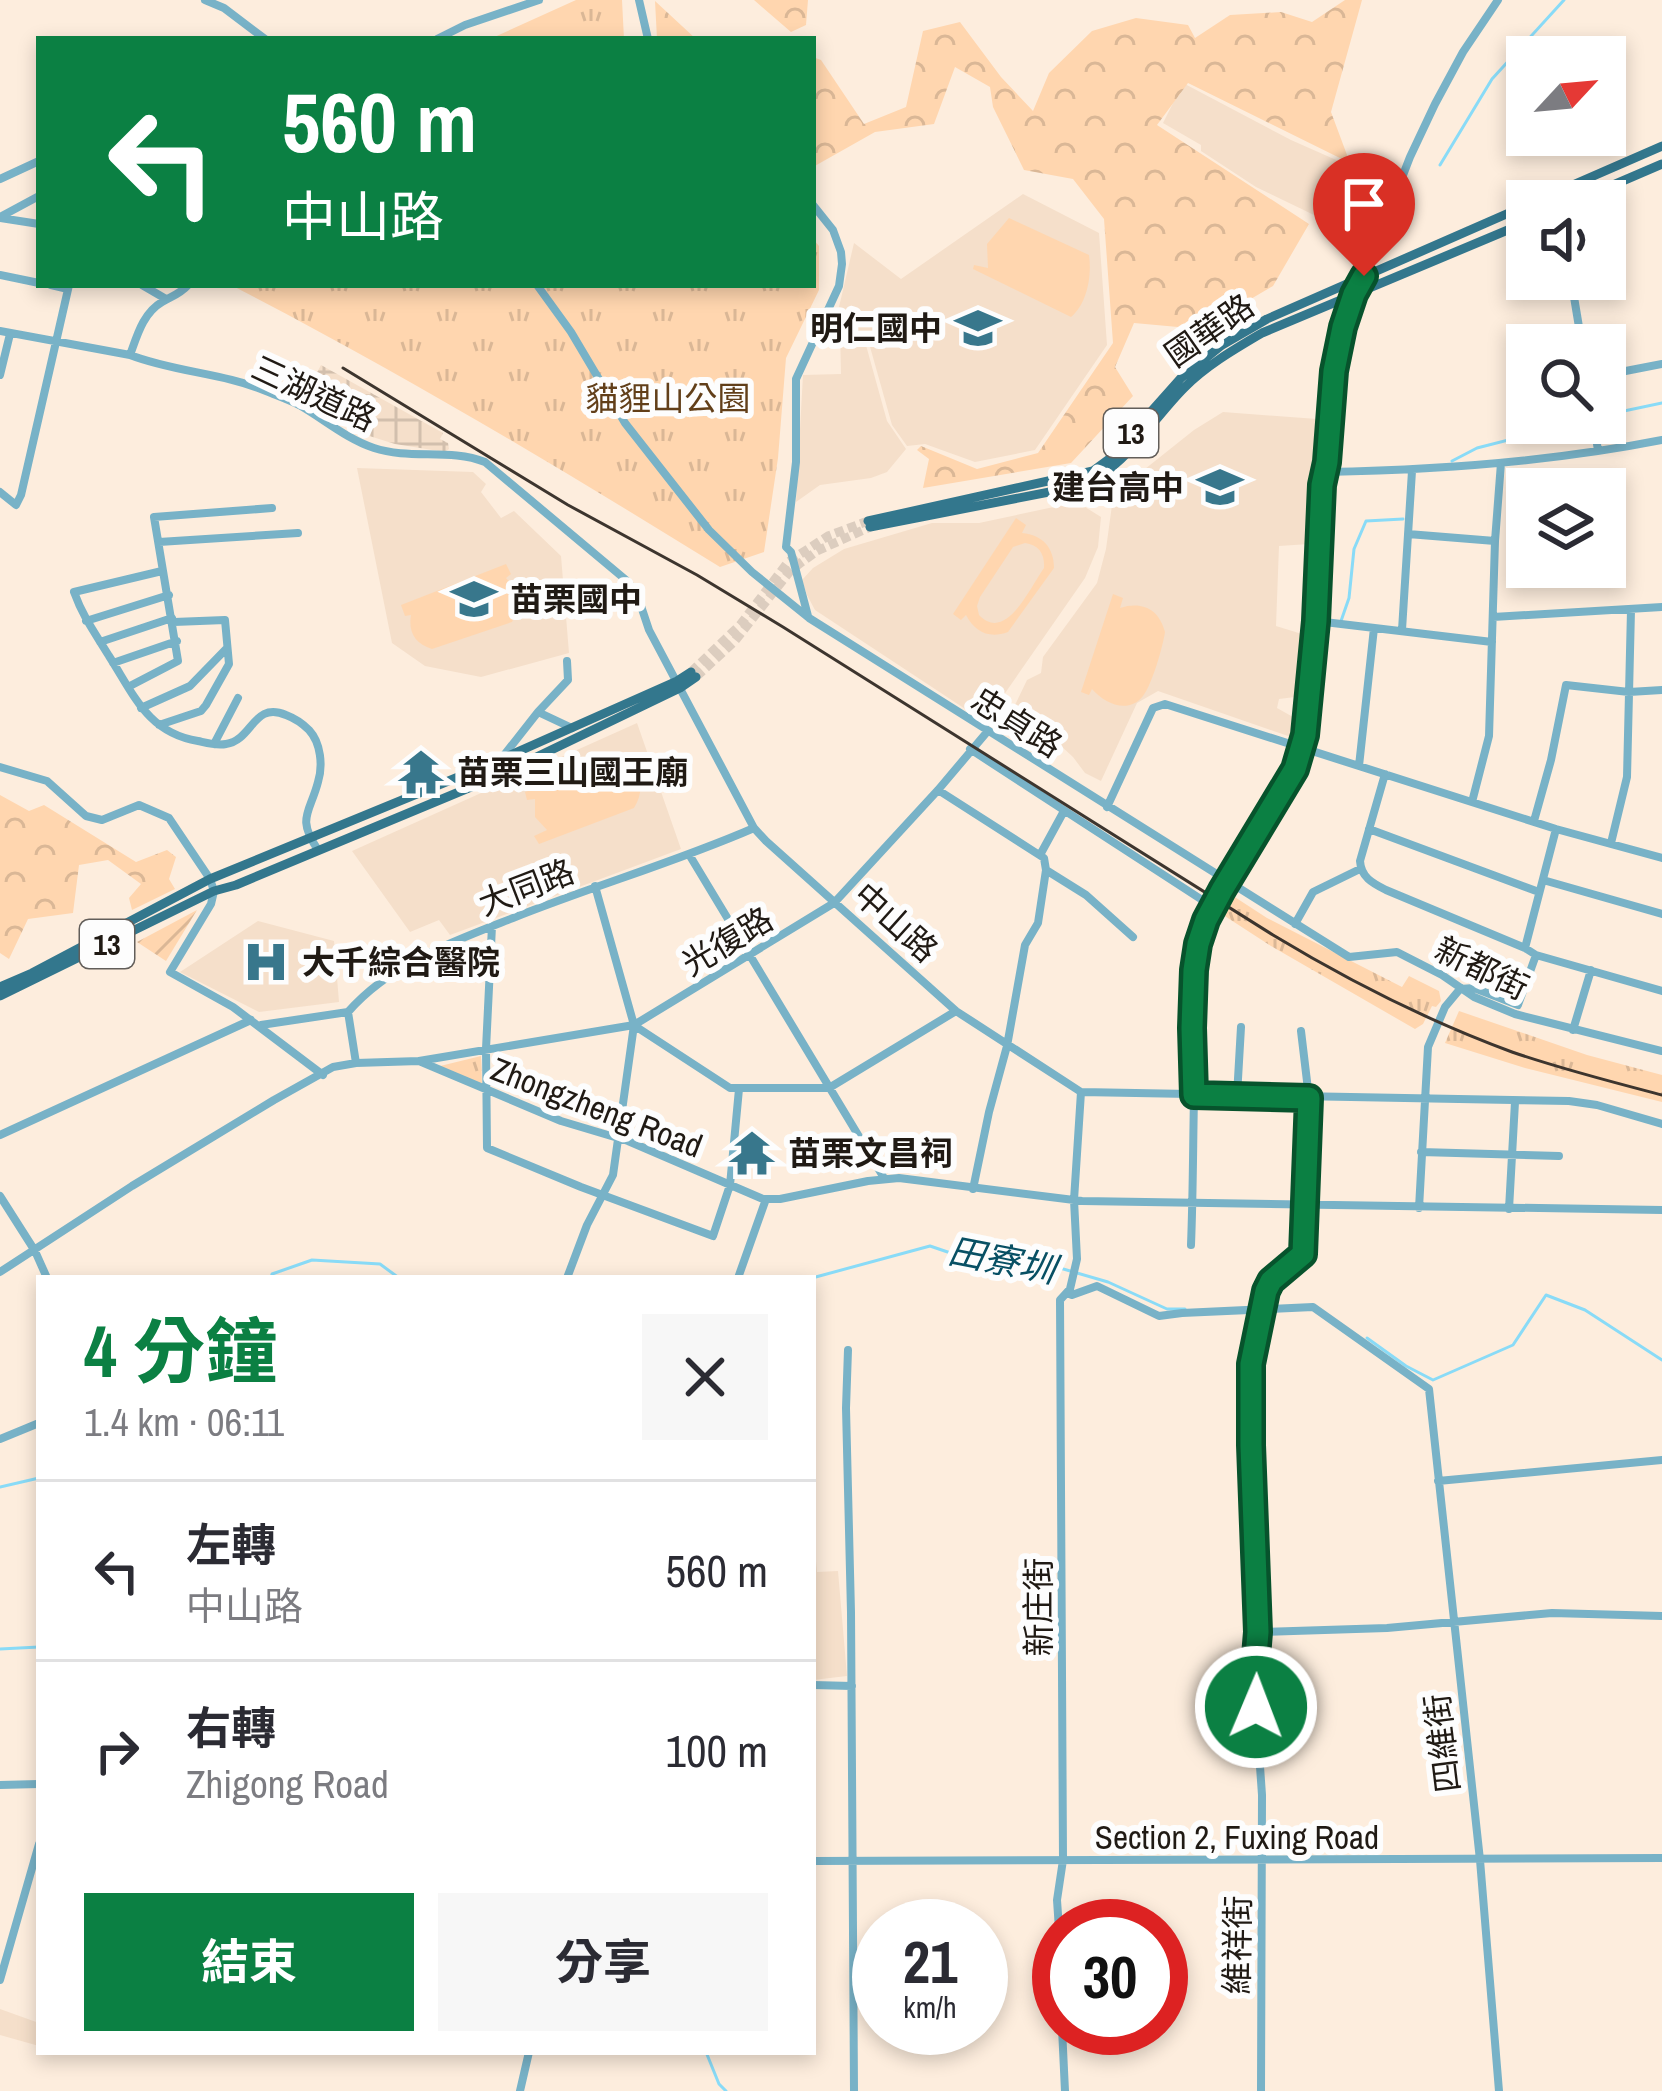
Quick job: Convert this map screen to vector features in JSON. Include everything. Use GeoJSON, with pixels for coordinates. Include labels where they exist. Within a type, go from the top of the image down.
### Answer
{"type":"FeatureCollection","features":[{"type":"Feature","properties":{"kind":"main road"},"geometry":{"type":"LineString","coordinates":[[1584,180],[1662,146]]}},
{"type":"Feature","properties":{"kind":"main road"},"geometry":{"type":"LineString","coordinates":[[1625,180],[1662,164]]}},
{"type":"Feature","properties":{"kind":"main road","name":"國華路"},"geometry":{"type":"LineString","coordinates":[[869,524],[1093,471],[1222,345],[1267,319],[1506,214]]}},
{"type":"Feature","properties":{"kind":"main road","name":"國華路"},"geometry":{"type":"LineString","coordinates":[[1184,381],[1262,333],[1506,231]]}},
{"type":"Feature","properties":{"kind":"main road","name":"13"},"geometry":{"type":"LineString","coordinates":[[0,996],[214,891],[506,772],[694,674]]}},
{"type":"Feature","properties":{"kind":"main road","name":"13"},"geometry":{"type":"LineString","coordinates":[[0,987],[211,879],[679,684]]}},
{"type":"Feature","properties":{"kind":"street"},"geometry":{"type":"LineString","coordinates":[[206,0],[261,36]]}},
{"type":"Feature","properties":{"kind":"street"},"geometry":{"type":"LineString","coordinates":[[442,36],[538,0]]}},
{"type":"Feature","properties":{"kind":"street"},"geometry":{"type":"LineString","coordinates":[[639,0],[647,36]]}},
{"type":"Feature","properties":{"kind":"street"},"geometry":{"type":"LineString","coordinates":[[1192,1245],[1198,944],[1213,907],[1303,748],[1337,348],[1354,294],[1435,104],[1462,52],[1498,0]]}},
{"type":"Feature","properties":{"kind":"street"},"geometry":{"type":"LineString","coordinates":[[0,179],[36,162]]}},
{"type":"Feature","properties":{"kind":"street"},"geometry":{"type":"LineString","coordinates":[[0,217],[36,198]]}},
{"type":"Feature","properties":{"kind":"street"},"geometry":{"type":"LineString","coordinates":[[808,618],[786,547],[796,462],[796,379],[839,286],[842,264],[833,230],[816,210]]}},
{"type":"Feature","properties":{"kind":"street"},"geometry":{"type":"LineString","coordinates":[[0,217],[36,223]]}},
{"type":"Feature","properties":{"kind":"street"},"geometry":{"type":"LineString","coordinates":[[0,274],[36,282]]}},
{"type":"Feature","properties":{"kind":"street"},"geometry":{"type":"LineString","coordinates":[[0,492],[16,505],[21,496],[69,288]]}},
{"type":"Feature","properties":{"kind":"street"},"geometry":{"type":"LineString","coordinates":[[147,288],[166,299]]}},
{"type":"Feature","properties":{"kind":"street"},"geometry":{"type":"LineString","coordinates":[[130,355],[149,312],[185,288]]}},
{"type":"Feature","properties":{"kind":"street","name":"忠貞路"},"geometry":{"type":"LineString","coordinates":[[540,288],[644,449],[709,530],[752,572],[808,618],[1227,882]]}},
{"type":"Feature","properties":{"kind":"street"},"geometry":{"type":"LineString","coordinates":[[0,375],[5,332]]}},
{"type":"Feature","properties":{"kind":"street","name":"三湖道路"},"geometry":{"type":"LineString","coordinates":[[5,332],[237,381],[299,405],[371,447],[397,454],[469,456],[485,462],[626,580],[679,684]]}},
{"type":"Feature","properties":{"kind":"street"},"geometry":{"type":"LineString","coordinates":[[1626,371],[1662,364]]}},
{"type":"Feature","properties":{"kind":"street"},"geometry":{"type":"LineString","coordinates":[[1326,472],[1501,464],[1662,440]]}},
{"type":"Feature","properties":{"kind":"street"},"geometry":{"type":"LineString","coordinates":[[1597,444],[1598,452]]}},
{"type":"Feature","properties":{"kind":"street"},"geometry":{"type":"LineString","coordinates":[[1472,802],[1489,736],[1501,464]]}},
{"type":"Feature","properties":{"kind":"street"},"geometry":{"type":"LineString","coordinates":[[1402,630],[1412,471]]}},
{"type":"Feature","properties":{"kind":"street"},"geometry":{"type":"LineString","coordinates":[[128,687],[178,661],[154,518],[272,508]]}},
{"type":"Feature","properties":{"kind":"street"},"geometry":{"type":"LineString","coordinates":[[159,542],[298,533]]}},
{"type":"Feature","properties":{"kind":"street"},"geometry":{"type":"LineString","coordinates":[[1408,534],[1495,542]]}},
{"type":"Feature","properties":{"kind":"street"},"geometry":{"type":"LineString","coordinates":[[162,571],[74,592],[86,621],[141,708],[177,738],[229,744],[263,712],[274,711],[307,728],[318,743],[320,761],[306,831],[318,850]]}},
{"type":"Feature","properties":{"kind":"street"},"geometry":{"type":"LineString","coordinates":[[86,621],[169,595]]}},
{"type":"Feature","properties":{"kind":"street"},"geometry":{"type":"LineString","coordinates":[[1493,617],[1662,607]]}},
{"type":"Feature","properties":{"kind":"street"},"geometry":{"type":"LineString","coordinates":[[1611,843],[1627,777],[1631,610]]}},
{"type":"Feature","properties":{"kind":"street"},"geometry":{"type":"LineString","coordinates":[[100,642],[173,620],[225,620],[226,671],[206,705],[159,725]]}},
{"type":"Feature","properties":{"kind":"street"},"geometry":{"type":"LineString","coordinates":[[1316,621],[1492,642]]}},
{"type":"Feature","properties":{"kind":"street"},"geometry":{"type":"LineString","coordinates":[[1359,766],[1373,628]]}},
{"type":"Feature","properties":{"kind":"street"},"geometry":{"type":"LineString","coordinates":[[113,663],[177,641]]}},
{"type":"Feature","properties":{"kind":"street"},"geometry":{"type":"LineString","coordinates":[[141,708],[190,686],[227,648]]}},
{"type":"Feature","properties":{"kind":"street"},"geometry":{"type":"LineString","coordinates":[[506,772],[501,759],[568,680],[566,661]]}},
{"type":"Feature","properties":{"kind":"street","name":"中山路"},"geometry":{"type":"LineString","coordinates":[[679,684],[754,828],[956,1011],[1081,1092]]}},
{"type":"Feature","properties":{"kind":"street"},"geometry":{"type":"LineString","coordinates":[[1534,820],[1565,685],[1629,692],[1662,690]]}},
{"type":"Feature","properties":{"kind":"street"},"geometry":{"type":"LineString","coordinates":[[214,744],[238,698]]}},
{"type":"Feature","properties":{"kind":"street"},"geometry":{"type":"LineString","coordinates":[[1107,807],[1153,708],[1165,704],[1556,829],[1662,858]]}},
{"type":"Feature","properties":{"kind":"street"},"geometry":{"type":"LineString","coordinates":[[538,712],[572,728]]}},
{"type":"Feature","properties":{"kind":"street","name":"光復路"},"geometry":{"type":"LineString","coordinates":[[418,1060],[634,1025],[834,903],[987,732]]}},
{"type":"Feature","properties":{"kind":"street"},"geometry":{"type":"LineString","coordinates":[[970,749],[1213,907]]}},
{"type":"Feature","properties":{"kind":"street"},"geometry":{"type":"LineString","coordinates":[[0,767],[47,781],[86,815],[102,820],[139,805],[169,818],[211,879],[214,891],[170,972],[233,1007],[323,1075]]}},
{"type":"Feature","properties":{"kind":"street"},"geometry":{"type":"LineString","coordinates":[[1385,774],[1360,861],[1367,879],[1536,956],[1662,991]]}},
{"type":"Feature","properties":{"kind":"street"},"geometry":{"type":"LineString","coordinates":[[938,790],[1040,855],[1047,866],[1038,923],[1025,945],[973,1189]]}},
{"type":"Feature","properties":{"kind":"street"},"geometry":{"type":"LineString","coordinates":[[1040,855],[1064,811]]}},
{"type":"Feature","properties":{"kind":"street","name":"大同路"},"geometry":{"type":"LineString","coordinates":[[348,1012],[416,957],[754,828]]}},
{"type":"Feature","properties":{"kind":"street"},"geometry":{"type":"LineString","coordinates":[[1369,829],[1539,892]]}},
{"type":"Feature","properties":{"kind":"street"},"geometry":{"type":"LineString","coordinates":[[1525,948],[1556,829]]}},
{"type":"Feature","properties":{"kind":"street"},"geometry":{"type":"LineString","coordinates":[[690,856],[884,1178]]}},
{"type":"Feature","properties":{"kind":"street"},"geometry":{"type":"LineString","coordinates":[[1294,924],[1313,892],[1360,869]]}},
{"type":"Feature","properties":{"kind":"street"},"geometry":{"type":"LineString","coordinates":[[1046,870],[1086,895],[1133,937]]}},
{"type":"Feature","properties":{"kind":"street"},"geometry":{"type":"LineString","coordinates":[[1543,880],[1662,914]]}},
{"type":"Feature","properties":{"kind":"street","name":"新都街"},"geometry":{"type":"LineString","coordinates":[[1227,882],[1349,957],[1397,952],[1515,1014],[1662,1051]]}},
{"type":"Feature","properties":{"kind":"street"},"geometry":{"type":"LineString","coordinates":[[568,1275],[615,1167],[634,1025],[595,886]]}},
{"type":"Feature","properties":{"kind":"street"},"geometry":{"type":"LineString","coordinates":[[492,926],[487,1148],[713,1235],[730,1185],[739,1089]]}},
{"type":"Feature","properties":{"kind":"street"},"geometry":{"type":"LineString","coordinates":[[1419,1208],[1428,1047],[1445,1007],[1460,988],[1474,988],[1518,1006],[1536,956]]}},
{"type":"Feature","properties":{"kind":"street"},"geometry":{"type":"LineString","coordinates":[[1573,1030],[1591,970]]}},
{"type":"Feature","properties":{"kind":"street"},"geometry":{"type":"LineString","coordinates":[[634,1025],[730,1088],[829,1088],[956,1011]]}},
{"type":"Feature","properties":{"kind":"street"},"geometry":{"type":"LineString","coordinates":[[0,1135],[255,1023],[348,1012],[356,1064]]}},
{"type":"Feature","properties":{"kind":"street"},"geometry":{"type":"LineString","coordinates":[[1237,1096],[1241,1027]]}},
{"type":"Feature","properties":{"kind":"street","name":"維祥街"},"geometry":{"type":"LineString","coordinates":[[1261,2091],[1262,1796],[1254,1681],[1258,1632],[1251,1364],[1266,1291],[1303,1254],[1309,1098],[1301,1030]]}},
{"type":"Feature","properties":{"kind":"street","name":"Zhongzheng Road"},"geometry":{"type":"LineString","coordinates":[[0,1272],[132,1186],[333,1067],[418,1060],[561,1121],[628,1142],[766,1199],[884,1178],[1075,1200],[1662,1210]]}},
{"type":"Feature","properties":{"kind":"street"},"geometry":{"type":"LineString","coordinates":[[1081,1092],[1569,1101],[1662,1124]]}},
{"type":"Feature","properties":{"kind":"street","name":"新庄街"},"geometry":{"type":"LineString","coordinates":[[1057,1899],[1063,1860],[1060,1300],[1069,1291],[1077,1259],[1081,1092]]}},
{"type":"Feature","properties":{"kind":"street"},"geometry":{"type":"LineString","coordinates":[[1509,1209],[1514,1102]]}},
{"type":"Feature","properties":{"kind":"street"},"geometry":{"type":"LineString","coordinates":[[1421,1152],[1559,1156]]}},
{"type":"Feature","properties":{"kind":"street"},"geometry":{"type":"LineString","coordinates":[[0,1196],[46,1275]]}},
{"type":"Feature","properties":{"kind":"street"},"geometry":{"type":"LineString","coordinates":[[739,1275],[766,1199]]}},
{"type":"Feature","properties":{"kind":"street"},"geometry":{"type":"LineString","coordinates":[[1069,1291],[1072,1295],[1097,1286],[1159,1316],[1264,1310]]}},
{"type":"Feature","properties":{"kind":"street","name":"四維街"},"geometry":{"type":"LineString","coordinates":[[1264,1310],[1312,1307],[1429,1389],[1480,1860],[1499,2091]]}},
{"type":"Feature","properties":{"kind":"street"},"geometry":{"type":"LineString","coordinates":[[848,1350],[854,2091]]}},
{"type":"Feature","properties":{"kind":"street"},"geometry":{"type":"LineString","coordinates":[[0,1439],[36,1424]]}},
{"type":"Feature","properties":{"kind":"street"},"geometry":{"type":"LineString","coordinates":[[1438,1481],[1662,1460]]}},
{"type":"Feature","properties":{"kind":"street"},"geometry":{"type":"LineString","coordinates":[[1258,1632],[1454,1623],[1552,1613],[1662,1616]]}},
{"type":"Feature","properties":{"kind":"street"},"geometry":{"type":"LineString","coordinates":[[816,1684],[852,1686]]}},
{"type":"Feature","properties":{"kind":"street"},"geometry":{"type":"LineString","coordinates":[[0,1785],[36,1784]]}},
{"type":"Feature","properties":{"kind":"street"},"geometry":{"type":"LineString","coordinates":[[0,1979],[36,1854]]}},
{"type":"Feature","properties":{"kind":"street","name":"Section 2, Fuxing Road"},"geometry":{"type":"LineString","coordinates":[[816,1861],[1662,1858]]}},
{"type":"Feature","properties":{"kind":"street"},"geometry":{"type":"LineString","coordinates":[[520,2091],[528,2055]]}},
{"type":"Feature","properties":{"kind":"street"},"geometry":{"type":"LineString","coordinates":[[1063,2055],[1065,2091]]}},
{"type":"Feature","properties":{"kind":"shaded area"},"geometry":{"type":"Polygon","coordinates":[[[1183,83],[1343,163],[1331,197],[1314,215],[1256,187],[1163,123],[1183,83]]]}},
{"type":"Feature","properties":{"kind":"shaded area","name":"明仁國中"},"geometry":{"type":"Polygon","coordinates":[[[1023,194],[1099,233],[1107,345],[1035,450],[975,462],[925,444],[907,446],[892,425],[867,336],[840,322],[845,310],[839,307],[854,243],[901,279],[1023,194]]]}},
{"type":"Feature","properties":{"kind":"shaded area"},"geometry":{"type":"Polygon","coordinates":[[[840,329],[864,338],[887,421],[906,449],[887,472],[820,485],[796,502],[803,375],[841,374],[840,329]]]}},
{"type":"Feature","properties":{"kind":"shaded area"},"geometry":{"type":"Polygon","coordinates":[[[321,365],[443,433],[440,439],[449,449],[395,444],[363,434],[305,395],[321,365]]]}},
{"type":"Feature","properties":{"kind":"shaded area"},"geometry":{"type":"Polygon","coordinates":[[[1223,412],[1317,419],[1309,544],[1279,546],[1276,626],[1302,634],[1295,697],[1279,699],[1277,708],[1293,717],[1291,737],[1158,691],[1137,703],[1101,781],[1085,773],[1048,734],[1037,712],[1015,705],[1027,680],[1041,673],[1043,657],[1097,583],[1112,505],[1145,469],[1223,412]]]}},
{"type":"Feature","properties":{"kind":"shaded area","name":"苗栗國中"},"geometry":{"type":"Polygon","coordinates":[[[357,468],[473,472],[486,484],[481,492],[501,518],[514,511],[561,556],[569,653],[481,677],[425,666],[392,643],[357,468]]]}},
{"type":"Feature","properties":{"kind":"shaded area"},"geometry":{"type":"Polygon","coordinates":[[[1077,502],[1101,517],[1098,547],[1085,578],[985,722],[815,610],[802,580],[844,549],[932,523],[979,523],[1077,502]]]}},
{"type":"Feature","properties":{"kind":"shaded area"},"geometry":{"type":"Polygon","coordinates":[[[637,723],[681,849],[450,935],[439,920],[410,932],[352,851],[637,723]]]}},
{"type":"Feature","properties":{"kind":"shaded area","name":"大千綜合醫院"},"geometry":{"type":"Polygon","coordinates":[[[258,921],[334,941],[339,1002],[259,1012],[180,972],[258,921]]]}},
{"type":"Feature","properties":{"kind":"shaded area"},"geometry":{"type":"Polygon","coordinates":[[[816,1562],[817,1572],[838,1571],[847,1676],[816,1680],[816,1562]]]}},
{"type":"Feature","properties":{"kind":"shaded area"},"geometry":{"type":"Polygon","coordinates":[[[0,2009],[36,2022],[36,2045],[0,2035],[0,2009]]]}},
{"type":"Feature","properties":{"kind":"green space"},"geometry":{"type":"Polygon","coordinates":[[[576,0],[622,0],[624,36],[497,36],[576,0]]]}},
{"type":"Feature","properties":{"kind":"green space"},"geometry":{"type":"Polygon","coordinates":[[[754,0],[808,0],[806,25],[791,32],[754,0]]]}},
{"type":"Feature","properties":{"kind":"green space"},"geometry":{"type":"Polygon","coordinates":[[[1345,0],[1362,0],[1331,112],[1350,163],[1188,83],[1157,125],[1309,224],[1273,286],[1200,329],[1134,323],[1115,367],[1133,396],[1071,463],[923,488],[929,459],[917,450],[921,446],[977,469],[1038,453],[1113,343],[1104,219],[1073,179],[1024,170],[993,107],[990,87],[955,67],[934,124],[875,132],[816,165],[816,58],[864,124],[906,107],[923,31],[960,22],[1033,111],[1049,73],[1092,31],[1136,18],[1188,25],[1195,38],[1230,15],[1281,12],[1312,22],[1345,0]]]}},
{"type":"Feature","properties":{"kind":"green space"},"geometry":{"type":"Polygon","coordinates":[[[655,1],[693,36],[657,36],[655,1]]]}},
{"type":"Feature","properties":{"kind":"green space"},"geometry":{"type":"Polygon","coordinates":[[[1009,218],[1089,255],[1087,289],[1071,317],[973,269],[974,265],[988,268],[987,244],[1009,218]]]}},
{"type":"Feature","properties":{"kind":"green space","name":"貓貍山公園"},"geometry":{"type":"Polygon","coordinates":[[[816,242],[819,246],[819,290],[786,358],[764,552],[720,567],[355,351],[237,288],[816,288],[816,242]]]}},
{"type":"Feature","properties":{"kind":"green space"},"geometry":{"type":"Polygon","coordinates":[[[1016,518],[1026,525],[1022,533],[1036,536],[1049,549],[1054,568],[1008,632],[983,632],[966,615],[961,620],[953,614],[1016,518]],[[1025,543],[1013,547],[980,597],[979,615],[989,622],[1007,618],[1016,610],[1044,568],[1040,551],[1025,543]]]}},
{"type":"Feature","properties":{"kind":"green space"},"geometry":{"type":"Polygon","coordinates":[[[506,564],[511,574],[506,578],[517,598],[512,622],[432,649],[417,641],[411,615],[405,616],[401,605],[506,564]]]}},
{"type":"Feature","properties":{"kind":"green space"},"geometry":{"type":"Polygon","coordinates":[[[1113,594],[1123,598],[1120,608],[1142,606],[1154,612],[1165,632],[1146,691],[1137,702],[1123,706],[1092,689],[1089,695],[1081,692],[1113,594]]]}},
{"type":"Feature","properties":{"kind":"green space"},"geometry":{"type":"Polygon","coordinates":[[[615,761],[639,778],[634,808],[539,844],[534,836],[547,830],[535,817],[535,799],[527,800],[525,792],[615,761]]]}},
{"type":"Feature","properties":{"kind":"green space"},"geometry":{"type":"Polygon","coordinates":[[[0,795],[29,811],[44,805],[136,862],[167,850],[176,857],[169,879],[175,889],[132,910],[129,898],[141,884],[108,860],[79,865],[73,913],[28,919],[9,959],[0,953],[0,795]]]}},
{"type":"Feature","properties":{"kind":"green space"},"geometry":{"type":"Polygon","coordinates":[[[1227,892],[1267,918],[1402,987],[1409,976],[1439,991],[1441,1001],[1415,1029],[1217,911],[1227,892]]]}},
{"type":"Feature","properties":{"kind":"green space"},"geometry":{"type":"Polygon","coordinates":[[[197,910],[166,961],[137,942],[197,910]]]}},
{"type":"Feature","properties":{"kind":"green space"},"geometry":{"type":"Polygon","coordinates":[[[1459,1011],[1662,1075],[1662,1102],[1445,1043],[1459,1011]]]}},
{"type":"Feature","properties":{"kind":"green space"},"geometry":{"type":"Polygon","coordinates":[[[481,1056],[482,1084],[436,1067],[481,1056]]]}},
{"type":"Feature","properties":{"kind":"waterway"},"geometry":{"type":"LineString","coordinates":[[1440,165],[1492,79],[1564,0]]}},
{"type":"Feature","properties":{"kind":"waterway"},"geometry":{"type":"LineString","coordinates":[[1626,411],[1662,403]]}},
{"type":"Feature","properties":{"kind":"waterway"},"geometry":{"type":"LineString","coordinates":[[1452,461],[1506,441]]}},
{"type":"Feature","properties":{"kind":"waterway"},"geometry":{"type":"LineString","coordinates":[[1341,621],[1349,598],[1354,549],[1366,521],[1403,519]]}},
{"type":"Feature","properties":{"kind":"waterway","name":"田寮圳"},"geometry":{"type":"LineString","coordinates":[[816,1277],[930,1246],[980,1263],[1053,1266],[1108,1282],[1167,1309],[1185,1309]]}},
{"type":"Feature","properties":{"kind":"waterway","name":"田寮圳"},"geometry":{"type":"LineString","coordinates":[[272,1275],[312,1260],[380,1264],[395,1275]]}},
{"type":"Feature","properties":{"kind":"waterway","name":"田寮圳"},"geometry":{"type":"LineString","coordinates":[[1367,1338],[1433,1380],[1513,1345],[1546,1295],[1585,1310],[1662,1360]]}},
{"type":"Feature","properties":{"kind":"waterway"},"geometry":{"type":"LineString","coordinates":[[0,1487],[36,1479]]}},
{"type":"Feature","properties":{"kind":"waterway"},"geometry":{"type":"LineString","coordinates":[[0,1649],[36,1647]]}},
{"type":"Feature","properties":{"kind":"waterway"},"geometry":{"type":"LineString","coordinates":[[707,2055],[726,2091]]}},
{"type":"Feature","properties":{"kind":"tunnel"},"geometry":{"type":"LineString","coordinates":[[691,672],[740,625],[788,562],[828,536],[868,521]]}},
{"type":"Feature","properties":{"kind":"tunnel"},"geometry":{"type":"LineString","coordinates":[[696,677],[734,642],[791,570],[817,551],[870,527]]}},
{"type":"Feature","properties":{"kind":"railway"},"geometry":{"type":"LineString","coordinates":[[343,368],[568,505],[783,627],[1331,968],[1512,1052],[1662,1095]]}},
{"type":"Feature","properties":{"kind":"place","name":"明仁國中"},"geometry":{"type":"Point","coordinates":[978,328]}},
{"type":"Feature","properties":{"kind":"place","name":"建台高中"},"geometry":{"type":"Point","coordinates":[1220,487]}},
{"type":"Feature","properties":{"kind":"place","name":"苗栗國中"},"geometry":{"type":"Point","coordinates":[474,599]}},
{"type":"Feature","properties":{"kind":"place","name":"苗栗三山國王廟"},"geometry":{"type":"Point","coordinates":[421,772]}},
{"type":"Feature","properties":{"kind":"place","name":"大千綜合醫院"},"geometry":{"type":"Point","coordinates":[266,962]}},
{"type":"Feature","properties":{"kind":"place","name":"苗栗文昌祠"},"geometry":{"type":"Point","coordinates":[752,1153]}},
{"type":"Feature","properties":{"kind":"route"},"geometry":{"type":"LineString","coordinates":[[1256,1707],[1251,1364],[1266,1291],[1303,1254],[1309,1098],[1194,1095],[1194,970],[1206,920],[1303,748],[1334,371],[1343,327],[1364,276]]}}]}
